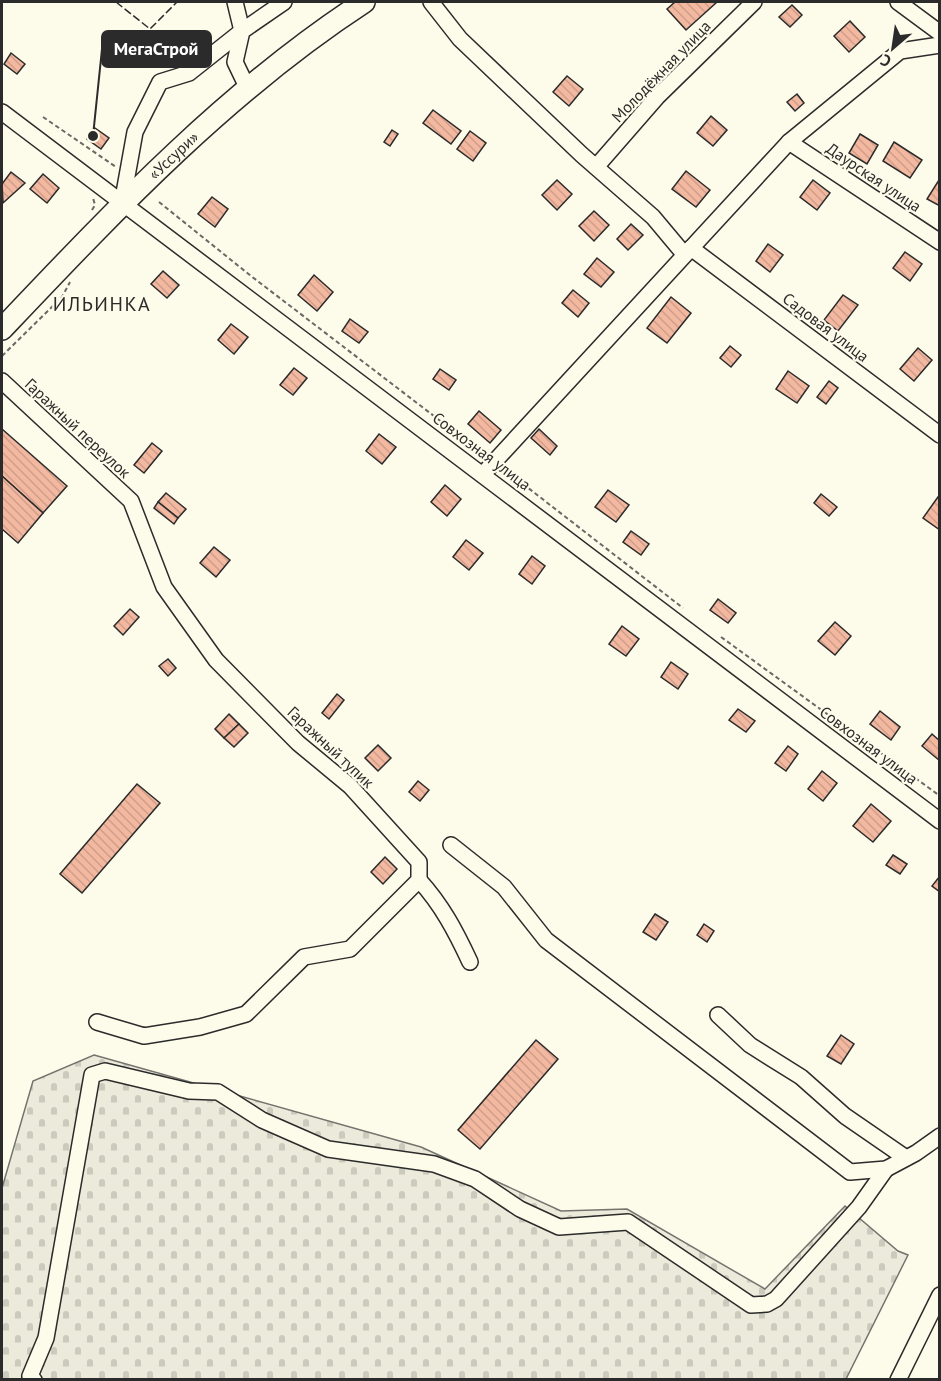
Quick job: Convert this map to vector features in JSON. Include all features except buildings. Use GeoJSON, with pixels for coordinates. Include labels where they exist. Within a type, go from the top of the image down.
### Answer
{"type":"FeatureCollection","features":[{"type":"Feature","properties":{"kind":"highway","name":"«Уссури»"},"geometry":{"type":"LineString","coordinates":[[2,329],[122,204],[247,87],[313,35],[364,2]]}},
{"type":"Feature","properties":{"kind":"street"},"geometry":{"type":"LineString","coordinates":[[235,2],[242,31],[235,62],[247,87]]}},
{"type":"Feature","properties":{"kind":"street"},"geometry":{"type":"LineString","coordinates":[[122,204],[135,132],[160,82],[189,73],[242,31],[284,2]]}},
{"type":"Feature","properties":{"kind":"street","name":"Садовая улица"},"geometry":{"type":"LineString","coordinates":[[431,2],[460,39],[687,251],[939,435]]}},
{"type":"Feature","properties":{"kind":"street","name":"Молодёжная улица"},"geometry":{"type":"LineString","coordinates":[[596,167],[657,96],[754,2]]}},
{"type":"Feature","properties":{"kind":"street"},"geometry":{"type":"LineString","coordinates":[[898,2],[939,33]]}},
{"type":"Feature","properties":{"kind":"street"},"geometry":{"type":"LineString","coordinates":[[483,474],[789,142],[900,51],[939,45]]}},
{"type":"Feature","properties":{"kind":"street","name":"Совхозная улица"},"geometry":{"type":"LineString","coordinates":[[2,112],[939,821]]}},
{"type":"Feature","properties":{"kind":"street","name":"Даурская улица"},"geometry":{"type":"LineString","coordinates":[[789,142],[939,242]]}},
{"type":"Feature","properties":{"kind":"street","name":"Гаражный переулок"},"geometry":{"type":"LineString","coordinates":[[2,381],[131,501]]}},
{"type":"Feature","properties":{"kind":"street","name":"Гаражный тупик"},"geometry":{"type":"LineString","coordinates":[[131,501],[164,587],[216,660],[298,743],[350,786],[380,822],[419,862],[419,880]]}},
{"type":"Feature","properties":{"kind":"street"},"geometry":{"type":"LineString","coordinates":[[451,845],[504,887],[546,940],[850,1172],[886,1168],[939,1136]]}},
{"type":"Feature","properties":{"kind":"street"},"geometry":{"type":"LineString","coordinates":[[97,1022],[144,1036],[200,1028],[246,1014],[304,957],[350,949],[419,880],[434,896],[456,930],[470,962]]}},
{"type":"Feature","properties":{"kind":"street"},"geometry":{"type":"LineString","coordinates":[[718,1015],[750,1045],[801,1077],[845,1116],[906,1158]]}},
{"type":"Feature","properties":{"kind":"street"},"geometry":{"type":"LineString","coordinates":[[34,1380],[30,1376],[46,1338],[92,1075],[105,1071],[189,1091],[218,1092],[262,1120],[328,1149],[435,1164],[475,1179],[520,1209],[559,1227],[628,1222],[751,1305],[766,1305],[776,1299],[859,1207],[886,1168]]}},
{"type":"Feature","properties":{"kind":"street"},"geometry":{"type":"LineString","coordinates":[[898,1380],[939,1295]]}},
{"type":"Feature","properties":{"kind":"path"},"geometry":{"type":"LineString","coordinates":[[43,117],[106,163],[121,170]]}},
{"type":"Feature","properties":{"kind":"path"},"geometry":{"type":"LineString","coordinates":[[87,217],[95,206],[92,194]]}},
{"type":"Feature","properties":{"kind":"path"},"geometry":{"type":"LineString","coordinates":[[159,202],[482,452]]}},
{"type":"Feature","properties":{"kind":"path"},"geometry":{"type":"LineString","coordinates":[[501,468],[685,609]]}},
{"type":"Feature","properties":{"kind":"path"},"geometry":{"type":"LineString","coordinates":[[721,636],[939,796]]}},
{"type":"Feature","properties":{"kind":"green space"},"geometry":{"type":"Polygon","coordinates":[[[94,1055],[421,1147],[561,1211],[627,1209],[765,1289],[845,1206],[898,1251],[908,1255],[846,1379],[2,1379],[2,1188],[33,1081],[94,1055]]]}},
{"type":"Feature","properties":{"kind":"fence"},"geometry":{"type":"LineString","coordinates":[[116,2],[150,29],[177,2]]}},
{"type":"Feature","properties":{"kind":"place","name":"МегаСтрой"},"geometry":{"type":"Point","coordinates":[93,136]}},
{"type":"Feature","properties":{"kind":"district","name":"ИЛЬИНКА"},"geometry":{"type":"Point","coordinates":[102,304]}}]}
